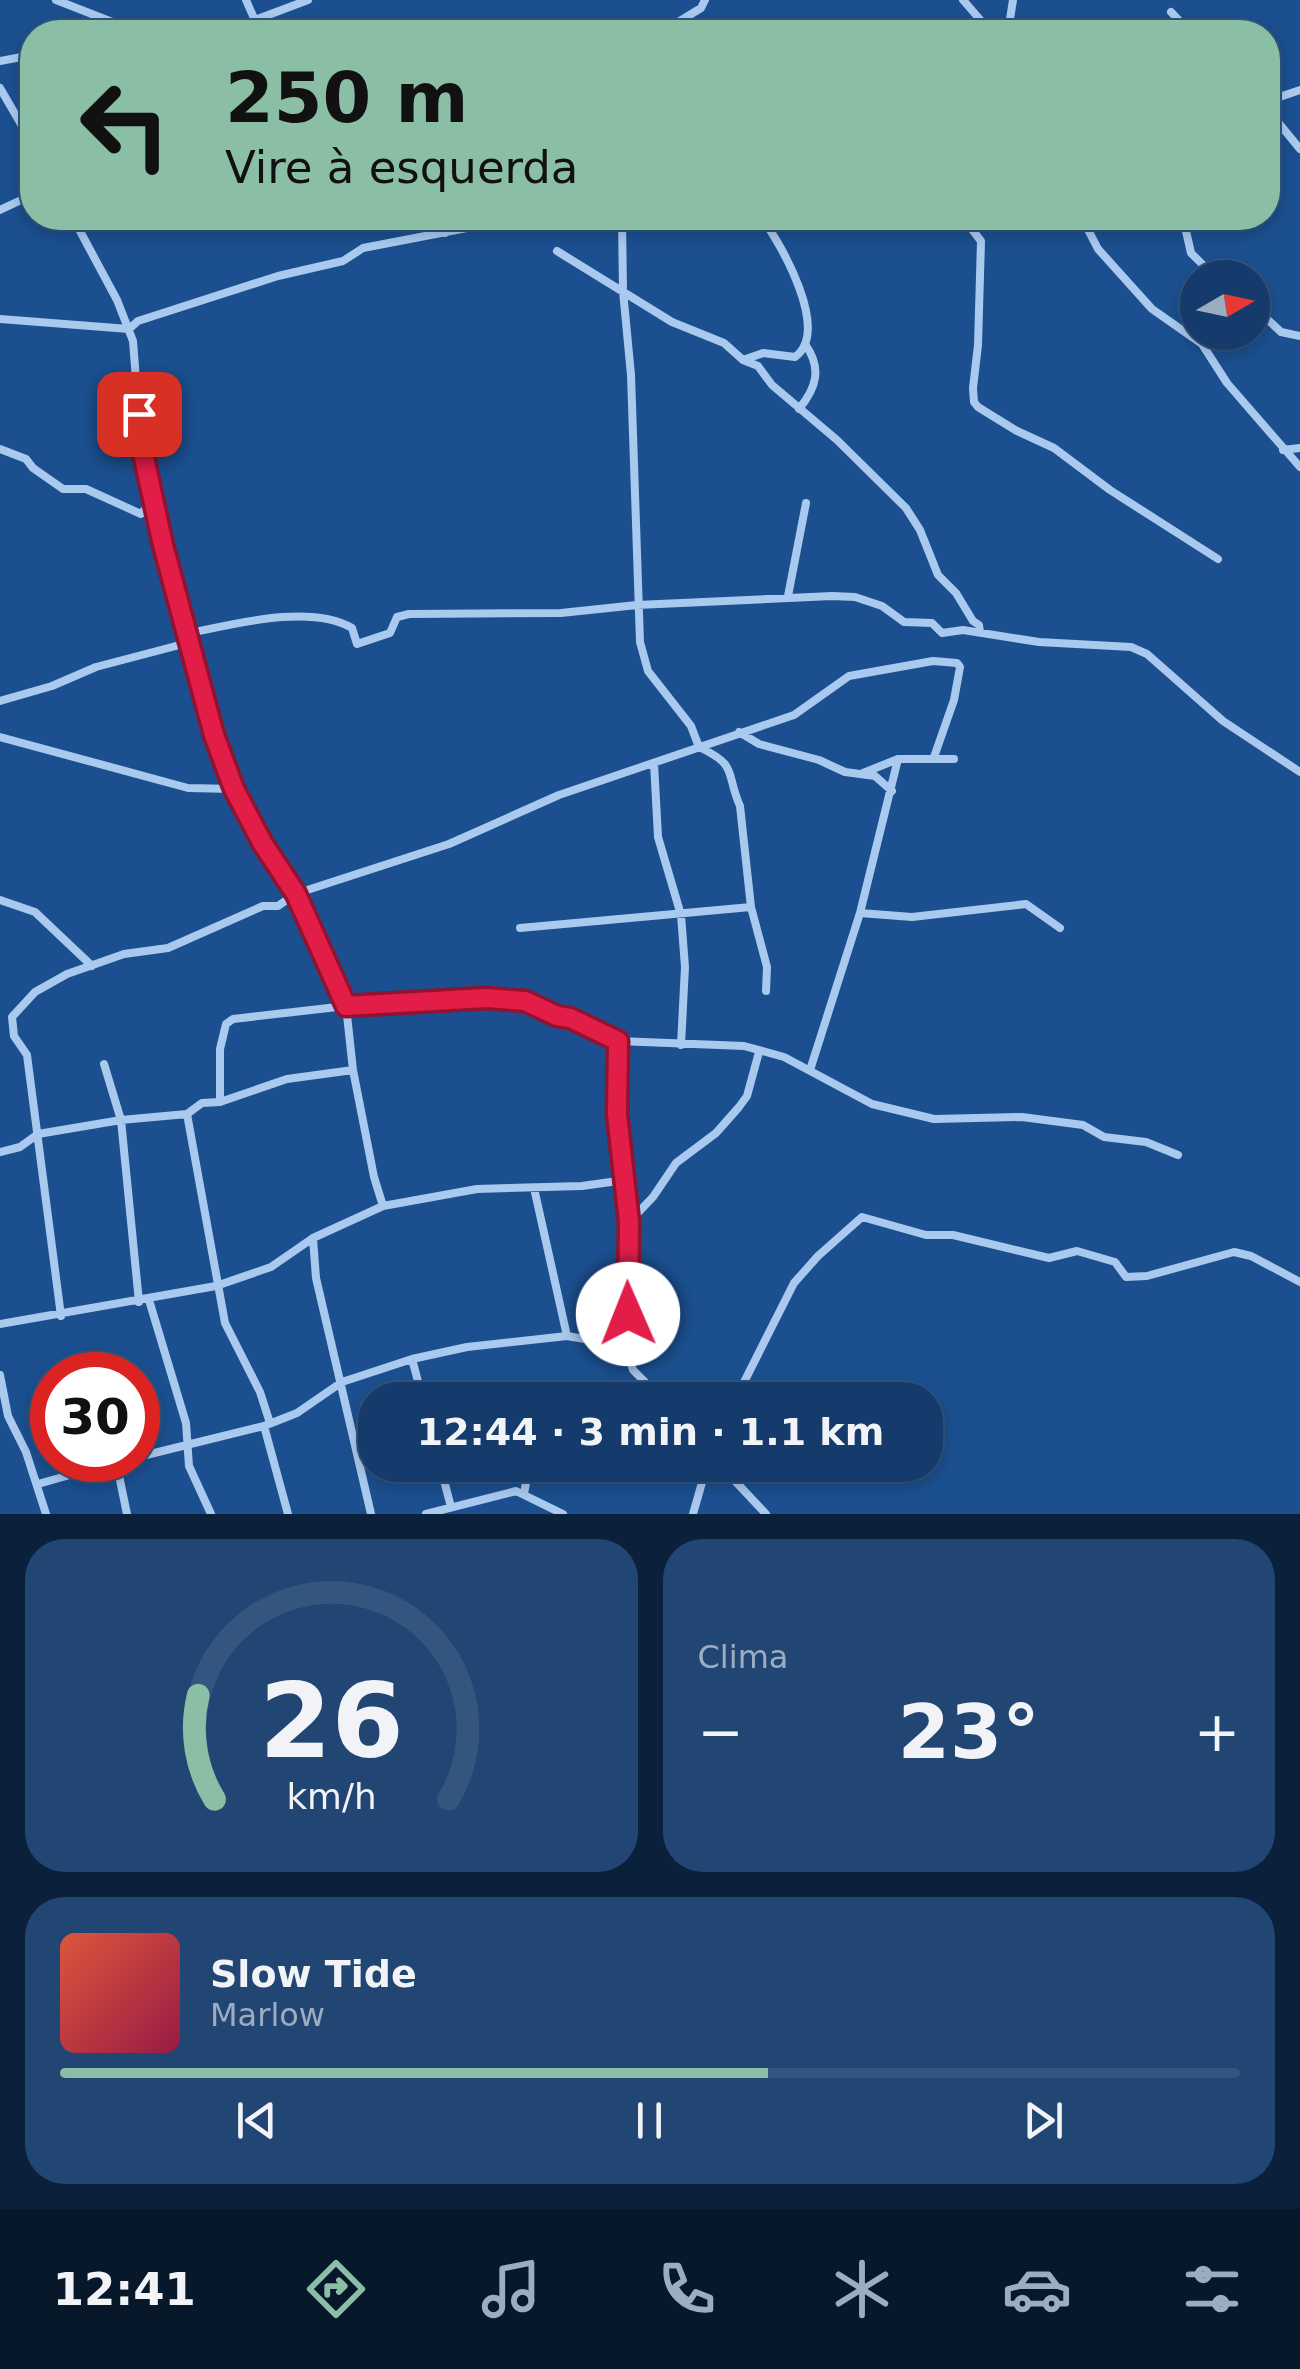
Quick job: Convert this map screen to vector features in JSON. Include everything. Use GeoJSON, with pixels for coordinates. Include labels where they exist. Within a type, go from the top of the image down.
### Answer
{"type":"FeatureCollection","features":[{"type":"Feature","properties":{"kind":"street"},"geometry":{"type":"LineString","coordinates":[[56,0],[107,20]]}},
{"type":"Feature","properties":{"kind":"street"},"geometry":{"type":"LineString","coordinates":[[246,0],[255,20],[308,0]]}},
{"type":"Feature","properties":{"kind":"street"},"geometry":{"type":"LineString","coordinates":[[682,20],[701,8],[705,0]]}},
{"type":"Feature","properties":{"kind":"street"},"geometry":{"type":"LineString","coordinates":[[963,0],[981,20]]}},
{"type":"Feature","properties":{"kind":"street"},"geometry":{"type":"LineString","coordinates":[[1170,12],[1178,20]]}},
{"type":"Feature","properties":{"kind":"street"},"geometry":{"type":"LineString","coordinates":[[0,88],[20,122]]}},
{"type":"Feature","properties":{"kind":"street"},"geometry":{"type":"LineString","coordinates":[[1280,125],[1300,149]]}},
{"type":"Feature","properties":{"kind":"street"},"geometry":{"type":"LineString","coordinates":[[80,230],[130,328],[136,356],[141,444],[214,735],[234,789],[296,894],[346,1006],[353,1070],[383,1206]]}},
{"type":"Feature","properties":{"kind":"street"},"geometry":{"type":"LineString","coordinates":[[0,319],[130,328],[138,321],[278,276],[348,259],[364,248],[458,230]]}},
{"type":"Feature","properties":{"kind":"street"},"geometry":{"type":"LineString","coordinates":[[622,230],[642,658],[691,726],[700,747],[722,758],[732,775],[740,806],[752,906],[767,967],[766,991]]}},
{"type":"Feature","properties":{"kind":"street"},"geometry":{"type":"LineString","coordinates":[[769,230],[795,276],[805,310],[805,344],[814,356],[812,392],[800,409]]}},
{"type":"Feature","properties":{"kind":"street"},"geometry":{"type":"LineString","coordinates":[[972,230],[981,240],[974,402],[1017,431],[1054,448],[1110,490],[1218,559]]}},
{"type":"Feature","properties":{"kind":"street"},"geometry":{"type":"LineString","coordinates":[[1088,230],[1098,249],[1152,308],[1202,344],[1227,383],[1300,467]]}},
{"type":"Feature","properties":{"kind":"street"},"geometry":{"type":"LineString","coordinates":[[1185,230],[1190,253],[1197,260]]}},
{"type":"Feature","properties":{"kind":"street"},"geometry":{"type":"LineString","coordinates":[[557,251],[672,322],[724,343],[743,360],[758,366],[772,385],[838,440],[906,508],[920,530],[938,576],[962,601],[980,632]]}},
{"type":"Feature","properties":{"kind":"street"},"geometry":{"type":"LineString","coordinates":[[1270,323],[1280,332],[1300,336]]}},
{"type":"Feature","properties":{"kind":"street"},"geometry":{"type":"LineString","coordinates":[[743,360],[763,353],[795,357],[805,344]]}},
{"type":"Feature","properties":{"kind":"street"},"geometry":{"type":"LineString","coordinates":[[1283,450],[1300,448]]}},
{"type":"Feature","properties":{"kind":"street"},"geometry":{"type":"LineString","coordinates":[[1,449],[26,459],[63,490],[86,489],[140,514],[154,500]]}},
{"type":"Feature","properties":{"kind":"street"},"geometry":{"type":"LineString","coordinates":[[788,596],[806,503]]}},
{"type":"Feature","properties":{"kind":"street"},"geometry":{"type":"LineString","coordinates":[[0,701],[188,638],[303,616],[340,620],[352,628],[357,644],[390,632],[397,617],[409,614],[561,614],[788,596],[855,597],[882,606],[904,622],[932,623],[942,633],[980,632],[1040,642],[1131,648],[1147,654],[1223,721],[1300,772]]}},
{"type":"Feature","properties":{"kind":"street"},"geometry":{"type":"LineString","coordinates":[[60,1316],[27,1055],[14,1036],[12,1018],[35,992],[67,974],[124,954],[168,948],[263,906],[278,906],[296,894],[450,844],[560,795],[803,712],[849,676],[948,660],[957,663],[960,674],[954,700],[934,758]]}},
{"type":"Feature","properties":{"kind":"street"},"geometry":{"type":"LineString","coordinates":[[738,732],[759,744],[859,775],[876,776],[892,791]]}},
{"type":"Feature","properties":{"kind":"street"},"geometry":{"type":"LineString","coordinates":[[0,738],[188,788],[234,789]]}},
{"type":"Feature","properties":{"kind":"street"},"geometry":{"type":"LineString","coordinates":[[859,775],[898,760],[954,759]]}},
{"type":"Feature","properties":{"kind":"street"},"geometry":{"type":"LineString","coordinates":[[810,1070],[860,913],[898,760]]}},
{"type":"Feature","properties":{"kind":"street"},"geometry":{"type":"LineString","coordinates":[[654,764],[658,837],[681,915],[685,967],[680,1045]]}},
{"type":"Feature","properties":{"kind":"street"},"geometry":{"type":"LineString","coordinates":[[0,900],[35,912],[92,966]]}},
{"type":"Feature","properties":{"kind":"street"},"geometry":{"type":"LineString","coordinates":[[860,913],[912,917],[1026,904],[1060,928]]}},
{"type":"Feature","properties":{"kind":"street"},"geometry":{"type":"LineString","coordinates":[[520,928],[752,906]]}},
{"type":"Feature","properties":{"kind":"street"},"geometry":{"type":"LineString","coordinates":[[220,1102],[220,1049],[226,1024],[233,1020],[346,1006],[486,998],[525,1001],[618,1041],[744,1046],[784,1057],[872,1104],[934,1119],[1022,1117],[1083,1125],[1104,1137],[1146,1142],[1178,1155]]}},
{"type":"Feature","properties":{"kind":"street"},"geometry":{"type":"LineString","coordinates":[[618,1041],[617,1114],[629,1222],[626,1346],[633,1370],[645,1382]]}},
{"type":"Feature","properties":{"kind":"street"},"geometry":{"type":"LineString","coordinates":[[629,1222],[653,1197],[676,1162],[716,1133],[739,1108],[747,1096],[760,1052]]}},
{"type":"Feature","properties":{"kind":"street"},"geometry":{"type":"LineString","coordinates":[[104,1064],[121,1120],[144,1301],[186,1423],[192,1475],[211,1514]]}},
{"type":"Feature","properties":{"kind":"street"},"geometry":{"type":"LineString","coordinates":[[0,1152],[20,1148],[38,1134],[187,1114],[202,1103],[220,1102],[305,1074],[353,1070]]}},
{"type":"Feature","properties":{"kind":"street"},"geometry":{"type":"LineString","coordinates":[[187,1114],[216,1286],[230,1337],[260,1392],[288,1514]]}},
{"type":"Feature","properties":{"kind":"street"},"geometry":{"type":"LineString","coordinates":[[0,1324],[216,1286],[271,1267],[313,1238],[383,1206],[477,1189],[625,1180]]}},
{"type":"Feature","properties":{"kind":"street"},"geometry":{"type":"LineString","coordinates":[[534,1188],[566,1336]]}},
{"type":"Feature","properties":{"kind":"street"},"geometry":{"type":"LineString","coordinates":[[744,1382],[794,1283],[862,1217],[926,1236],[953,1235],[1050,1258],[1077,1252],[1115,1262],[1126,1277],[1146,1276],[1234,1252],[1251,1256],[1300,1282]]}},
{"type":"Feature","properties":{"kind":"street"},"geometry":{"type":"LineString","coordinates":[[313,1238],[316,1278],[372,1514]]}},
{"type":"Feature","properties":{"kind":"street"},"geometry":{"type":"LineString","coordinates":[[160,1453],[267,1425],[297,1413],[342,1382],[412,1358],[467,1347],[566,1336],[626,1346]]}},
{"type":"Feature","properties":{"kind":"street"},"geometry":{"type":"LineString","coordinates":[[412,1358],[418,1382]]}},
{"type":"Feature","properties":{"kind":"street"},"geometry":{"type":"LineString","coordinates":[[0,1375],[8,1416],[38,1484],[46,1514]]}},
{"type":"Feature","properties":{"kind":"street"},"geometry":{"type":"LineString","coordinates":[[38,1484],[45,1482]]}},
{"type":"Feature","properties":{"kind":"street"},"geometry":{"type":"LineString","coordinates":[[122,1482],[127,1514]]}},
{"type":"Feature","properties":{"kind":"street"},"geometry":{"type":"LineString","coordinates":[[444,1482],[451,1507]]}},
{"type":"Feature","properties":{"kind":"street"},"geometry":{"type":"LineString","coordinates":[[524,1494],[526,1482]]}},
{"type":"Feature","properties":{"kind":"street"},"geometry":{"type":"LineString","coordinates":[[693,1514],[702,1482]]}},
{"type":"Feature","properties":{"kind":"street"},"geometry":{"type":"LineString","coordinates":[[736,1482],[766,1514]]}},
{"type":"Feature","properties":{"kind":"street"},"geometry":{"type":"LineString","coordinates":[[426,1514],[509,1492],[524,1494],[563,1514]]}},
{"type":"Feature","properties":{"kind":"route"},"geometry":{"type":"LineString","coordinates":[[139,414],[141,444],[163,545],[214,735],[234,789],[296,894],[346,1006],[486,998],[525,1001],[618,1041],[617,1114],[629,1222],[628,1314]]}}]}
